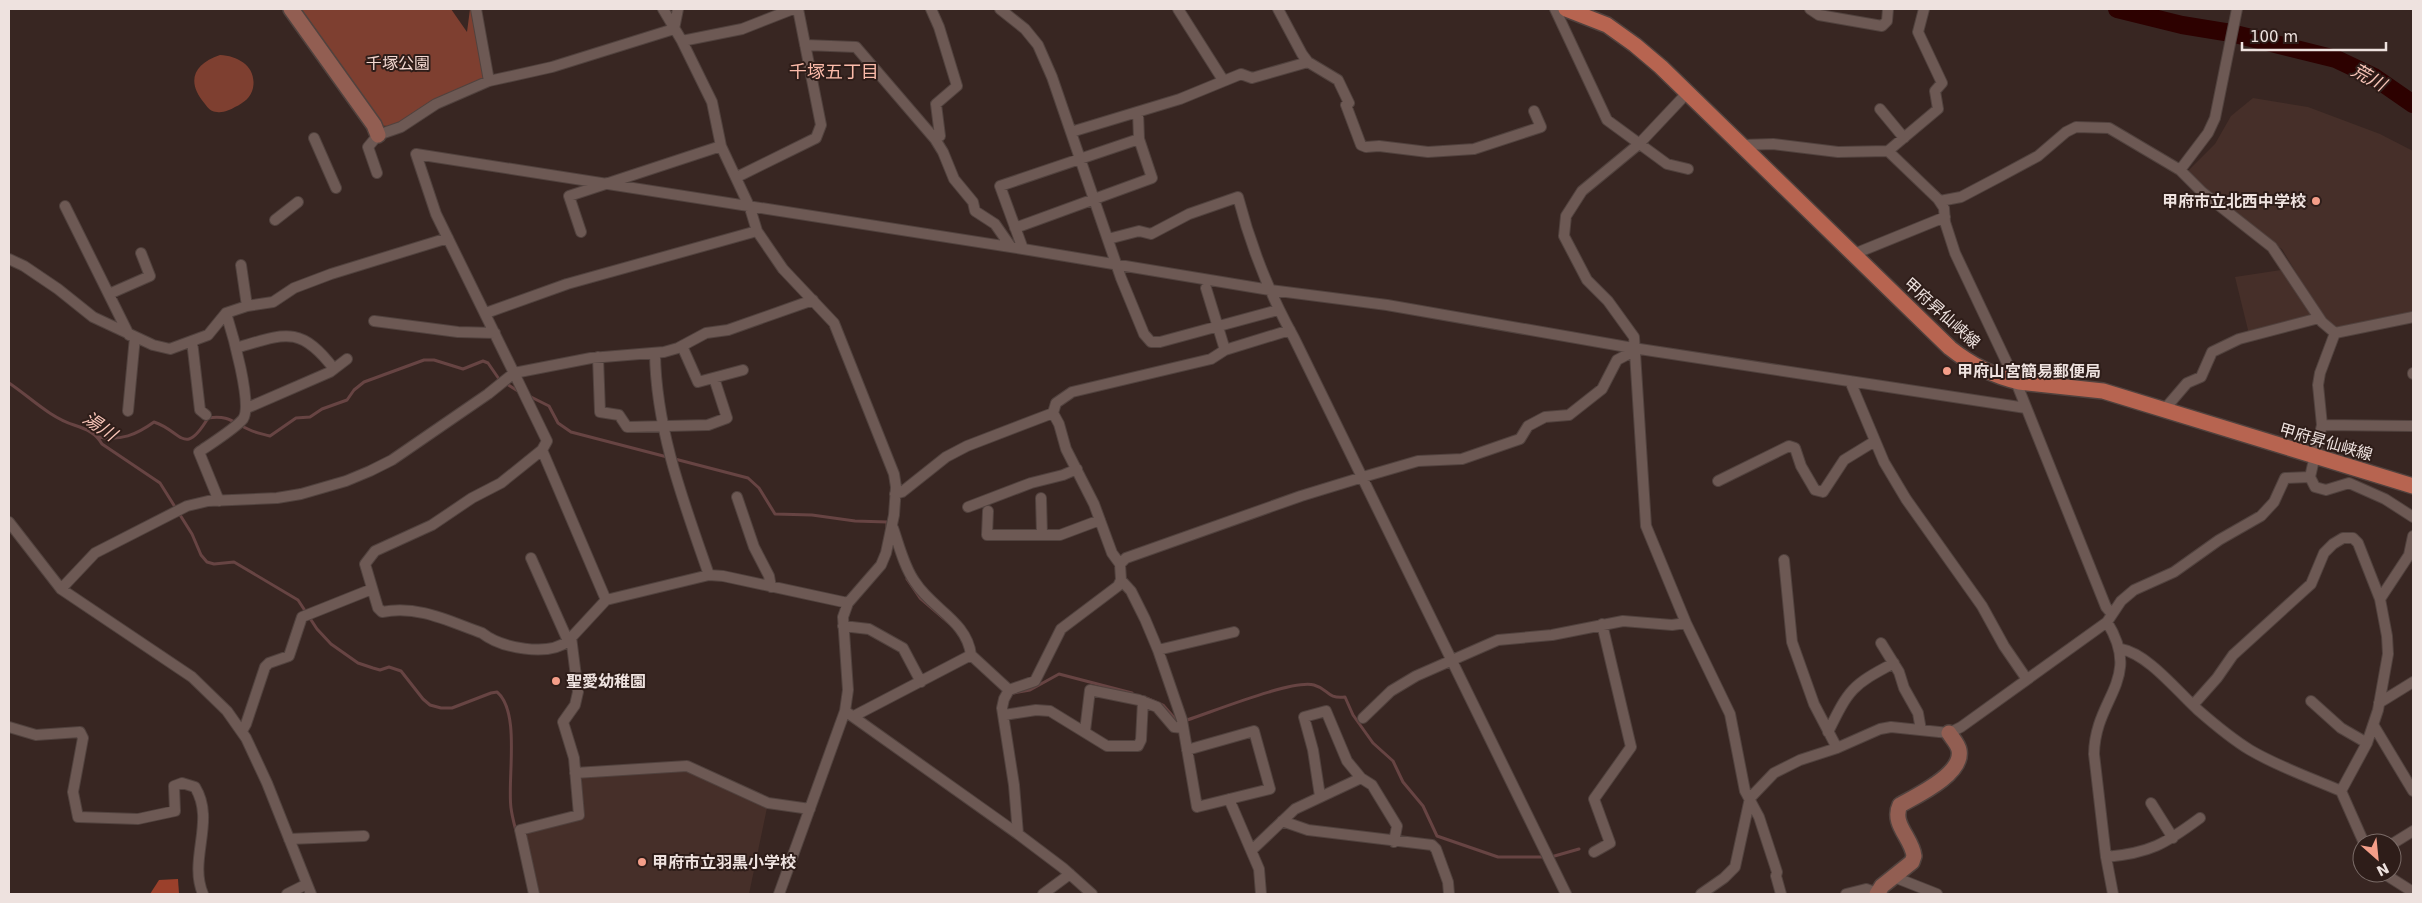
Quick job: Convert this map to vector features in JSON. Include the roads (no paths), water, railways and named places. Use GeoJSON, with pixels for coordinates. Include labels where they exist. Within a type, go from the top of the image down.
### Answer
{"type":"FeatureCollection","features":[{"type":"Feature","properties":{"kind":"main road","name":"甲府昇仙峡線"},"geometry":{"type":"LineString","coordinates":[[1566,9],[1607,26],[1635,45],[1688,92],[1966,361],[2016,382],[2103,392],[2413,486]]}},
{"type":"Feature","properties":{"kind":"street"},"geometry":{"type":"LineString","coordinates":[[292,9],[374,125],[378,135]]}},
{"type":"Feature","properties":{"kind":"street"},"geometry":{"type":"LineString","coordinates":[[476,9],[490,81]]}},
{"type":"Feature","properties":{"kind":"street"},"geometry":{"type":"LineString","coordinates":[[663,9],[682,41],[712,102],[721,146],[737,177],[757,231],[783,268],[813,300],[839,332],[849,363],[890,460],[896,494],[891,541],[881,565],[848,603],[843,616],[842,626],[850,714],[810,809],[779,894]]}},
{"type":"Feature","properties":{"kind":"street"},"geometry":{"type":"LineString","coordinates":[[674,29],[678,9]]}},
{"type":"Feature","properties":{"kind":"street"},"geometry":{"type":"LineString","coordinates":[[682,41],[742,29],[793,9]]}},
{"type":"Feature","properties":{"kind":"street"},"geometry":{"type":"LineString","coordinates":[[737,177],[816,138],[821,125],[798,9]]}},
{"type":"Feature","properties":{"kind":"street"},"geometry":{"type":"LineString","coordinates":[[931,9],[939,27],[956,86],[936,104],[940,136],[935,138]]}},
{"type":"Feature","properties":{"kind":"street"},"geometry":{"type":"LineString","coordinates":[[1000,9],[1025,29],[1038,45],[1052,77],[1116,264],[1144,334],[1151,342],[1160,342],[1278,310]]}},
{"type":"Feature","properties":{"kind":"street"},"geometry":{"type":"LineString","coordinates":[[1178,9],[1223,80]]}},
{"type":"Feature","properties":{"kind":"street"},"geometry":{"type":"LineString","coordinates":[[1278,9],[1308,62],[1338,80],[1349,103],[1346,105],[1361,144],[1366,147],[1379,146],[1428,152],[1474,149],[1541,127],[1534,111]]}},
{"type":"Feature","properties":{"kind":"street"},"geometry":{"type":"LineString","coordinates":[[1555,9],[1600,110],[1607,120],[1667,164],[1688,169]]}},
{"type":"Feature","properties":{"kind":"street"},"geometry":{"type":"LineString","coordinates":[[1810,9],[1819,15],[1882,26],[1887,21],[1888,9]]}},
{"type":"Feature","properties":{"kind":"street"},"geometry":{"type":"LineString","coordinates":[[1742,145],[1772,144],[1838,152],[1888,151],[1938,109],[1935,91],[1942,83],[1918,32],[1924,9]]}},
{"type":"Feature","properties":{"kind":"street"},"geometry":{"type":"LineString","coordinates":[[2180,170],[2208,133],[2215,118],[2237,9]]}},
{"type":"Feature","properties":{"kind":"street"},"geometry":{"type":"LineString","coordinates":[[377,173],[368,147],[378,135],[401,127],[436,104],[490,81],[552,67],[674,29]]}},
{"type":"Feature","properties":{"kind":"street"},"geometry":{"type":"LineString","coordinates":[[805,45],[856,47],[935,138],[954,179],[973,202],[975,211],[995,224],[1011,247]]}},
{"type":"Feature","properties":{"kind":"street"},"geometry":{"type":"LineString","coordinates":[[1071,132],[1180,99],[1241,74],[1252,78],[1308,62]]}},
{"type":"Feature","properties":{"kind":"street"},"geometry":{"type":"LineString","coordinates":[[1688,92],[1638,144],[1582,191],[1574,201],[1563,227],[1564,236],[1587,280],[1608,300],[1634,337],[1646,526],[1686,623],[1730,714],[1745,790],[1760,817],[1777,872],[1776,876],[1781,894]]}},
{"type":"Feature","properties":{"kind":"street"},"geometry":{"type":"LineString","coordinates":[[1880,109],[1904,138]]}},
{"type":"Feature","properties":{"kind":"street"},"geometry":{"type":"LineString","coordinates":[[1015,228],[1152,178],[1139,139],[1138,112]]}},
{"type":"Feature","properties":{"kind":"street"},"geometry":{"type":"LineString","coordinates":[[1940,201],[1961,196],[2038,156],[2066,132],[2076,127],[2109,128],[2180,170],[2202,192],[2272,247],[2319,318],[2335,333]]}},
{"type":"Feature","properties":{"kind":"street"},"geometry":{"type":"LineString","coordinates":[[314,138],[336,188]]}},
{"type":"Feature","properties":{"kind":"street"},"geometry":{"type":"LineString","coordinates":[[1023,249],[1000,186],[1139,139]]}},
{"type":"Feature","properties":{"kind":"street"},"geometry":{"type":"LineString","coordinates":[[581,232],[569,196],[721,146]]}},
{"type":"Feature","properties":{"kind":"street"},"geometry":{"type":"LineString","coordinates":[[1888,151],[1940,201],[1944,208],[1944,217],[1955,252],[2016,382],[2106,607],[2120,649],[2121,672],[2102,714],[2095,738],[2096,777],[2106,857],[2113,894]]}},
{"type":"Feature","properties":{"kind":"street"},"geometry":{"type":"LineString","coordinates":[[848,603],[709,575],[606,600],[562,646],[547,650],[523,648],[491,640],[482,633],[414,610],[398,609],[382,612],[378,608],[366,564],[375,551],[432,525],[472,498],[500,483],[542,450],[547,441],[436,214],[416,154],[750,208],[1011,247],[1270,290],[1387,305],[1634,349],[2026,408]]}},
{"type":"Feature","properties":{"kind":"street"},"geometry":{"type":"LineString","coordinates":[[1108,239],[1139,231],[1151,234],[1190,214],[1238,197],[1250,241],[1278,310],[1290,330],[1363,477],[1566,894]]}},
{"type":"Feature","properties":{"kind":"street"},"geometry":{"type":"LineString","coordinates":[[275,220],[298,202]]}},
{"type":"Feature","properties":{"kind":"street"},"geometry":{"type":"LineString","coordinates":[[65,206],[132,336],[128,410]]}},
{"type":"Feature","properties":{"kind":"street"},"geometry":{"type":"LineString","coordinates":[[1854,254],[1944,217]]}},
{"type":"Feature","properties":{"kind":"street"},"geometry":{"type":"LineString","coordinates":[[486,313],[567,284],[757,231]]}},
{"type":"Feature","properties":{"kind":"street"},"geometry":{"type":"LineString","coordinates":[[9,259],[24,266],[58,289],[93,317],[132,336],[170,349],[208,335],[226,313],[247,306],[273,302],[294,288],[331,274],[448,238]]}},
{"type":"Feature","properties":{"kind":"street"},"geometry":{"type":"LineString","coordinates":[[109,294],[150,276],[141,253]]}},
{"type":"Feature","properties":{"kind":"street"},"geometry":{"type":"LineString","coordinates":[[241,265],[247,306]]}},
{"type":"Feature","properties":{"kind":"street"},"geometry":{"type":"LineString","coordinates":[[1206,288],[1225,350]]}},
{"type":"Feature","properties":{"kind":"street"},"geometry":{"type":"LineString","coordinates":[[62,589],[94,553],[178,511],[201,503],[219,500],[277,498],[301,494],[346,481],[370,471],[440,427],[514,373],[598,357],[655,353],[682,346],[706,333],[728,330],[813,300]]}},
{"type":"Feature","properties":{"kind":"street"},"geometry":{"type":"LineString","coordinates":[[219,500],[199,452],[243,420],[247,408],[236,348],[226,313]]}},
{"type":"Feature","properties":{"kind":"street"},"geometry":{"type":"LineString","coordinates":[[2335,333],[2413,317]]}},
{"type":"Feature","properties":{"kind":"street"},"geometry":{"type":"LineString","coordinates":[[2163,411],[2187,383],[2201,377],[2212,352],[2238,339],[2319,318]]}},
{"type":"Feature","properties":{"kind":"street"},"geometry":{"type":"LineString","coordinates":[[374,320],[458,332],[495,333]]}},
{"type":"Feature","properties":{"kind":"street"},"geometry":{"type":"LineString","coordinates":[[1018,834],[1014,785],[1004,714],[1004,699],[1009,690],[1035,681],[1062,629],[1118,586],[1121,580],[1120,564],[1112,553],[1100,520],[1053,413],[1056,403],[1072,392],[1211,359],[1225,350],[1290,330]]}},
{"type":"Feature","properties":{"kind":"street"},"geometry":{"type":"LineString","coordinates":[[2335,333],[2320,373],[2318,385],[2322,425],[2310,477],[2315,487],[2326,490],[2350,483],[2385,499],[2413,517]]}},
{"type":"Feature","properties":{"kind":"street"},"geometry":{"type":"LineString","coordinates":[[236,348],[281,335],[305,340],[322,353],[334,369]]}},
{"type":"Feature","properties":{"kind":"street"},"geometry":{"type":"LineString","coordinates":[[192,341],[200,410],[206,415]]}},
{"type":"Feature","properties":{"kind":"street"},"geometry":{"type":"LineString","coordinates":[[682,346],[698,382],[744,370]]}},
{"type":"Feature","properties":{"kind":"street"},"geometry":{"type":"LineString","coordinates":[[1120,564],[1126,558],[1135,554],[1301,496],[1418,461],[1462,459],[1520,439],[1528,426],[1545,417],[1569,415],[1602,389],[1617,360],[1634,349]]}},
{"type":"Feature","properties":{"kind":"street"},"geometry":{"type":"LineString","coordinates":[[655,353],[655,370],[663,426],[676,476],[709,575]]}},
{"type":"Feature","properties":{"kind":"street"},"geometry":{"type":"LineString","coordinates":[[598,357],[600,412],[619,415],[627,427],[708,425],[727,418],[714,378]]}},
{"type":"Feature","properties":{"kind":"street"},"geometry":{"type":"LineString","coordinates":[[247,408],[334,369],[347,359]]}},
{"type":"Feature","properties":{"kind":"street"},"geometry":{"type":"LineString","coordinates":[[1850,381],[1884,462],[1906,499],[1982,606],[2004,646],[2026,678]]}},
{"type":"Feature","properties":{"kind":"street"},"geometry":{"type":"LineString","coordinates":[[896,494],[902,492],[946,457],[967,446],[1053,413]]}},
{"type":"Feature","properties":{"kind":"street"},"geometry":{"type":"LineString","coordinates":[[2322,425],[2413,426]]}},
{"type":"Feature","properties":{"kind":"street"},"geometry":{"type":"LineString","coordinates":[[1718,481],[1789,446],[1795,448],[1800,466],[1815,490],[1823,492],[1844,460],[1875,440]]}},
{"type":"Feature","properties":{"kind":"street"},"geometry":{"type":"LineString","coordinates":[[542,450],[606,600]]}},
{"type":"Feature","properties":{"kind":"street"},"geometry":{"type":"LineString","coordinates":[[968,507],[1031,483],[1063,475],[1077,469]]}},
{"type":"Feature","properties":{"kind":"street"},"geometry":{"type":"LineString","coordinates":[[1702,894],[1724,878],[1735,867],[1750,798],[1774,773],[1800,760],[1837,748],[1880,729],[1892,727],[1949,733],[1961,727],[2110,618],[2121,601],[2134,590],[2174,572],[2219,540],[2261,516],[2274,502],[2285,478],[2310,477]]}},
{"type":"Feature","properties":{"kind":"street"},"geometry":{"type":"LineString","coordinates":[[737,496],[754,547],[769,576],[771,586]]}},
{"type":"Feature","properties":{"kind":"street"},"geometry":{"type":"LineString","coordinates":[[1041,498],[1042,535]]}},
{"type":"Feature","properties":{"kind":"street"},"geometry":{"type":"LineString","coordinates":[[988,512],[987,534],[1060,535],[1100,520]]}},
{"type":"Feature","properties":{"kind":"street"},"geometry":{"type":"LineString","coordinates":[[9,522],[62,589],[192,677],[213,695],[242,731],[267,782],[311,894]]}},
{"type":"Feature","properties":{"kind":"street"},"geometry":{"type":"LineString","coordinates":[[892,527],[914,581],[924,594],[963,630],[971,655],[1009,690]]}},
{"type":"Feature","properties":{"kind":"street"},"geometry":{"type":"LineString","coordinates":[[2380,599],[2409,555],[2413,536]]}},
{"type":"Feature","properties":{"kind":"street"},"geometry":{"type":"LineString","coordinates":[[2193,705],[2217,678],[2233,655],[2311,584],[2324,553],[2343,538],[2353,538],[2363,552],[2380,599],[2387,636],[2388,654],[2374,726],[2341,791]]}},
{"type":"Feature","properties":{"kind":"street"},"geometry":{"type":"LineString","coordinates":[[531,558],[570,639],[578,692],[575,705],[564,722],[574,758],[579,815],[520,830],[534,894]]}},
{"type":"Feature","properties":{"kind":"street"},"geometry":{"type":"LineString","coordinates":[[1784,560],[1792,642],[1814,704],[1837,748]]}},
{"type":"Feature","properties":{"kind":"street"},"geometry":{"type":"LineString","coordinates":[[1121,580],[1131,591],[1158,650],[1183,728],[1197,807],[1270,789],[1254,731],[1187,750]]}},
{"type":"Feature","properties":{"kind":"street"},"geometry":{"type":"LineString","coordinates":[[242,731],[265,667],[269,663],[289,656],[302,617],[372,589]]}},
{"type":"Feature","properties":{"kind":"street"},"geometry":{"type":"LineString","coordinates":[[1363,718],[1391,691],[1416,676],[1498,640],[1552,635],[1623,621],[1672,625],[1686,623]]}},
{"type":"Feature","properties":{"kind":"street"},"geometry":{"type":"LineString","coordinates":[[1594,852],[1610,843],[1594,799],[1631,747],[1602,624]]}},
{"type":"Feature","properties":{"kind":"street"},"geometry":{"type":"LineString","coordinates":[[842,626],[869,629],[903,648],[921,682]]}},
{"type":"Feature","properties":{"kind":"street"},"geometry":{"type":"LineString","coordinates":[[1158,650],[1234,632]]}},
{"type":"Feature","properties":{"kind":"street"},"geometry":{"type":"LineString","coordinates":[[1880,643],[1899,672],[1904,688],[1918,713],[1921,730]]}},
{"type":"Feature","properties":{"kind":"street"},"geometry":{"type":"LineString","coordinates":[[2120,649],[2130,650],[2148,662],[2193,705],[2249,749],[2279,766],[2341,791],[2360,833]]}},
{"type":"Feature","properties":{"kind":"street"},"geometry":{"type":"LineString","coordinates":[[850,714],[921,682],[971,655]]}},
{"type":"Feature","properties":{"kind":"street"},"geometry":{"type":"LineString","coordinates":[[1828,732],[1845,698],[1861,681],[1894,663]]}},
{"type":"Feature","properties":{"kind":"street"},"geometry":{"type":"LineString","coordinates":[[2379,703],[2413,682]]}},
{"type":"Feature","properties":{"kind":"street"},"geometry":{"type":"LineString","coordinates":[[1085,731],[1090,690],[1157,707],[1174,727],[1183,728]]}},
{"type":"Feature","properties":{"kind":"street"},"geometry":{"type":"LineString","coordinates":[[2310,701],[2341,728],[2366,743]]}},
{"type":"Feature","properties":{"kind":"street"},"geometry":{"type":"LineString","coordinates":[[1004,714],[1036,710],[1050,711],[1107,746],[1138,746],[1141,740],[1143,702]]}},
{"type":"Feature","properties":{"kind":"street"},"geometry":{"type":"LineString","coordinates":[[1320,796],[1313,750],[1304,717],[1326,711],[1346,761],[1361,778],[1372,785],[1397,826],[1394,842]]}},
{"type":"Feature","properties":{"kind":"street"},"geometry":{"type":"LineString","coordinates":[[850,714],[1018,834],[1070,874],[1092,894]]}},
{"type":"Feature","properties":{"kind":"street"},"geometry":{"type":"LineString","coordinates":[[2374,726],[2413,791]]}},
{"type":"Feature","properties":{"kind":"street"},"geometry":{"type":"LineString","coordinates":[[9,727],[19,732],[36,735],[80,732],[83,738],[73,792],[78,817],[138,819],[175,811],[174,786],[182,783],[195,787],[199,794],[203,816],[203,833],[197,872],[203,894]]}},
{"type":"Feature","properties":{"kind":"street"},"geometry":{"type":"LineString","coordinates":[[1846,894],[1866,889],[1877,894],[1912,862],[1914,856],[1896,813],[1900,805],[1932,786],[1955,768],[1960,757],[1960,748],[1949,733]]}},
{"type":"Feature","properties":{"kind":"street"},"geometry":{"type":"LineString","coordinates":[[575,773],[687,766],[768,803],[810,809]]}},
{"type":"Feature","properties":{"kind":"street"},"geometry":{"type":"LineString","coordinates":[[1252,849],[1295,809],[1361,778]]}},
{"type":"Feature","properties":{"kind":"street"},"geometry":{"type":"LineString","coordinates":[[1229,799],[1259,869],[1261,894]]}},
{"type":"Feature","properties":{"kind":"street"},"geometry":{"type":"LineString","coordinates":[[2151,803],[2173,838]]}},
{"type":"Feature","properties":{"kind":"street"},"geometry":{"type":"LineString","coordinates":[[2106,857],[2141,852],[2173,838],[2200,818]]}},
{"type":"Feature","properties":{"kind":"street"},"geometry":{"type":"LineString","coordinates":[[1282,821],[1308,830],[1394,842],[1432,845],[1445,874],[1449,894]]}},
{"type":"Feature","properties":{"kind":"street"},"geometry":{"type":"LineString","coordinates":[[2402,838],[2413,831]]}},
{"type":"Feature","properties":{"kind":"street"},"geometry":{"type":"LineString","coordinates":[[289,839],[364,836]]}},
{"type":"Feature","properties":{"kind":"street"},"geometry":{"type":"LineString","coordinates":[[1043,894],[1070,874]]}},
{"type":"Feature","properties":{"kind":"street"},"geometry":{"type":"LineString","coordinates":[[1894,877],[1937,894]]}},
{"type":"Feature","properties":{"kind":"street"},"geometry":{"type":"LineString","coordinates":[[2399,883],[2413,892]]}},
{"type":"Feature","properties":{"kind":"street"},"geometry":{"type":"LineString","coordinates":[[287,894],[306,884]]}},
{"type":"Feature","properties":{"kind":"waterway","name":"荒川"},"geometry":{"type":"LineString","coordinates":[[2117,9],[2182,25],[2231,33],[2336,59],[2374,77],[2413,104]]}},
{"type":"Feature","properties":{"kind":"waterway","name":"湯川"},"geometry":{"type":"LineString","coordinates":[[98,437],[114,438],[128,436],[154,422],[182,438],[188,439],[200,430],[208,418],[215,417],[226,418],[252,431],[270,436],[296,418],[310,417],[322,409],[347,400],[354,390],[364,382],[424,360],[434,360],[463,369],[483,361],[488,363],[499,379],[521,393]]}},
{"type":"Feature","properties":{"kind":"waterway","name":"湯川"},"geometry":{"type":"LineString","coordinates":[[9,383],[56,417],[90,432],[102,444],[160,483],[192,534],[201,555],[207,562],[214,564],[234,562],[298,600],[317,629],[331,644],[358,663],[380,670],[389,667],[401,671],[423,699],[430,705],[441,708],[452,708],[497,692],[509,714],[512,747],[510,796],[511,811],[516,831]]}},
{"type":"Feature","properties":{"kind":"waterway"},"geometry":{"type":"LineString","coordinates":[[529,396],[549,406],[558,423],[571,432],[748,478],[759,488],[775,514],[812,515],[855,521],[887,522],[887,527]]}},
{"type":"Feature","properties":{"kind":"waterway"},"geometry":{"type":"LineString","coordinates":[[907,579],[920,598],[949,623]]}},
{"type":"Feature","properties":{"kind":"waterway"},"geometry":{"type":"LineString","coordinates":[[1013,693],[1030,690],[1059,674],[1132,693]]}},
{"type":"Feature","properties":{"kind":"waterway"},"geometry":{"type":"LineString","coordinates":[[1147,698],[1163,705],[1177,721],[1187,720],[1271,691],[1304,684],[1319,687],[1334,697],[1345,697],[1353,715],[1373,743],[1393,761],[1403,782],[1423,806],[1437,836],[1498,857],[1545,857]]}},
{"type":"Feature","properties":{"kind":"waterway"},"geometry":{"type":"LineString","coordinates":[[1551,857],[1579,849]]}},
{"type":"Feature","properties":{"kind":"place","name":"甲府市立北西中学校"},"geometry":{"type":"Point","coordinates":[2316,201]}},
{"type":"Feature","properties":{"kind":"place","name":"甲府山宮簡易郵便局"},"geometry":{"type":"Point","coordinates":[1947,371]}},
{"type":"Feature","properties":{"kind":"place","name":"聖愛幼稚園"},"geometry":{"type":"Point","coordinates":[556,681]}},
{"type":"Feature","properties":{"kind":"place","name":"甲府市立羽黒小学校"},"geometry":{"type":"Point","coordinates":[642,862]}},
{"type":"Feature","properties":{"kind":"district","name":"千塚五丁目"},"geometry":{"type":"Point","coordinates":[834,71]}},
{"type":"Feature","properties":{"kind":"park label","name":"千塚公園"},"geometry":{"type":"Point","coordinates":[398,63]}}]}
